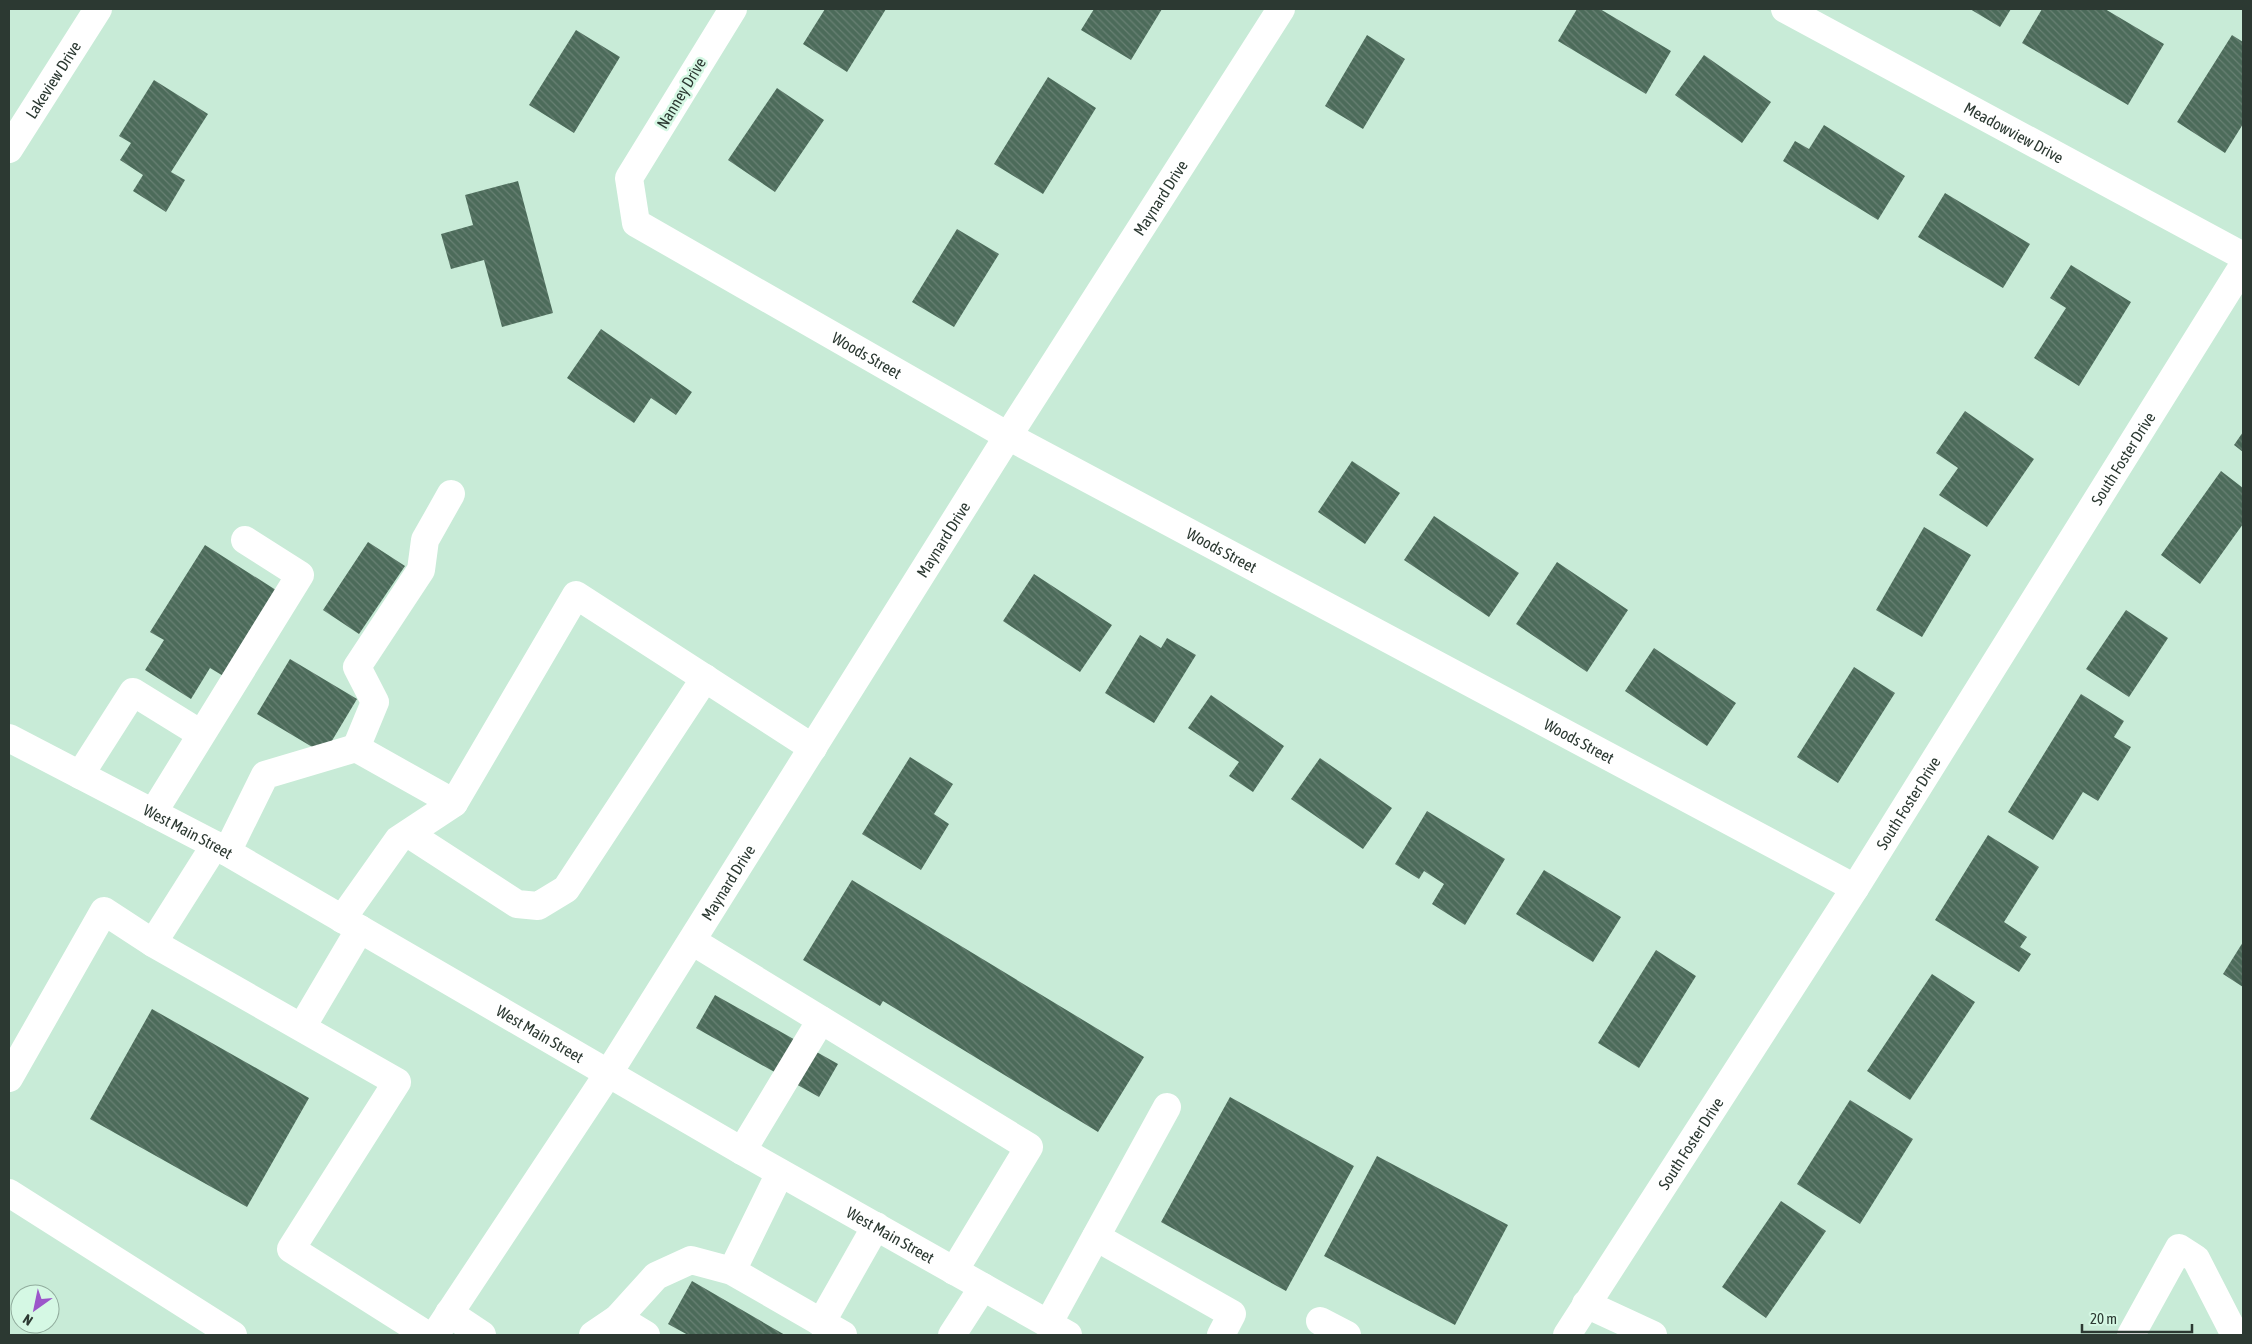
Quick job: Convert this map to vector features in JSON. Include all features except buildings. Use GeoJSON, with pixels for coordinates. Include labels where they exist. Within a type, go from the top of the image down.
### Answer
{"type":"FeatureCollection","features":[{"type":"Feature","properties":{"kind":"street","name":"Lakeview Drive"},"geometry":{"type":"LineString","coordinates":[[9,149],[98,9]]}},
{"type":"Feature","properties":{"kind":"street","name":"Nanney Drive"},"geometry":{"type":"LineString","coordinates":[[629,178],[733,9]]}},
{"type":"Feature","properties":{"kind":"street","name":"Maynard Drive"},"geometry":{"type":"LineString","coordinates":[[442,1324],[608,1074],[1008,436],[1281,9]]}},
{"type":"Feature","properties":{"kind":"street","name":"Meadowview Drive"},"geometry":{"type":"LineString","coordinates":[[1785,9],[2243,256]]}},
{"type":"Feature","properties":{"kind":"street","name":"Woods Street"},"geometry":{"type":"LineString","coordinates":[[629,178],[636,222],[1008,436],[1855,888]]}},
{"type":"Feature","properties":{"kind":"street","name":"South Foster Drive"},"geometry":{"type":"LineString","coordinates":[[1567,1335],[1855,888],[2243,266]]}},
{"type":"Feature","properties":{"kind":"street"},"geometry":{"type":"LineString","coordinates":[[356,748],[375,702],[357,667],[421,570],[425,540],[451,494]]}},
{"type":"Feature","properties":{"kind":"street"},"geometry":{"type":"LineString","coordinates":[[153,813],[300,575],[246,540]]}},
{"type":"Feature","properties":{"kind":"street"},"geometry":{"type":"LineString","coordinates":[[302,1027],[351,924],[398,840],[454,803],[576,595],[813,748]]}},
{"type":"Feature","properties":{"kind":"street"},"geometry":{"type":"LineString","coordinates":[[409,834],[517,904],[538,906],[566,889],[705,678]]}},
{"type":"Feature","properties":{"kind":"street"},"geometry":{"type":"LineString","coordinates":[[80,775],[133,692],[202,734]]}},
{"type":"Feature","properties":{"kind":"street","name":"West Main Street"},"geometry":{"type":"LineString","coordinates":[[9,738],[221,848],[608,1074],[1058,1330]]}},
{"type":"Feature","properties":{"kind":"street"},"geometry":{"type":"LineString","coordinates":[[153,943],[221,848],[264,775],[356,748],[454,803]]}},
{"type":"Feature","properties":{"kind":"street"},"geometry":{"type":"LineString","coordinates":[[9,1078],[104,911],[153,943],[397,1082],[291,1249],[427,1335]]}},
{"type":"Feature","properties":{"kind":"street"},"geometry":{"type":"LineString","coordinates":[[692,941],[1029,1147],[954,1271]]}},
{"type":"Feature","properties":{"kind":"street"},"geometry":{"type":"LineString","coordinates":[[742,1151],[821,1020]]}},
{"type":"Feature","properties":{"kind":"street"},"geometry":{"type":"LineString","coordinates":[[1058,1330],[1096,1238],[1168,1107]]}},
{"type":"Feature","properties":{"kind":"street"},"geometry":{"type":"LineString","coordinates":[[732,1272],[780,1173]]}},
{"type":"Feature","properties":{"kind":"street"},"geometry":{"type":"LineString","coordinates":[[9,1193],[233,1335]]}},
{"type":"Feature","properties":{"kind":"street"},"geometry":{"type":"LineString","coordinates":[[593,1335],[618,1318],[656,1276],[690,1260],[732,1272],[832,1329],[876,1226]]}},
{"type":"Feature","properties":{"kind":"street"},"geometry":{"type":"LineString","coordinates":[[1096,1238],[1232,1314],[1221,1335]]}},
{"type":"Feature","properties":{"kind":"street"},"geometry":{"type":"LineString","coordinates":[[2131,1335],[2179,1248],[2196,1259],[2236,1335]]}},
{"type":"Feature","properties":{"kind":"street"},"geometry":{"type":"LineString","coordinates":[[952,1335],[982,1286]]}},
{"type":"Feature","properties":{"kind":"street"},"geometry":{"type":"LineString","coordinates":[[1586,1304],[1651,1335]]}},
{"type":"Feature","properties":{"kind":"street"},"geometry":{"type":"LineString","coordinates":[[618,1318],[646,1335]]}},
{"type":"Feature","properties":{"kind":"street"},"geometry":{"type":"LineString","coordinates":[[1320,1321],[1347,1335]]}},
{"type":"Feature","properties":{"kind":"street"},"geometry":{"type":"LineString","coordinates":[[442,1324],[482,1335]]}}]}
